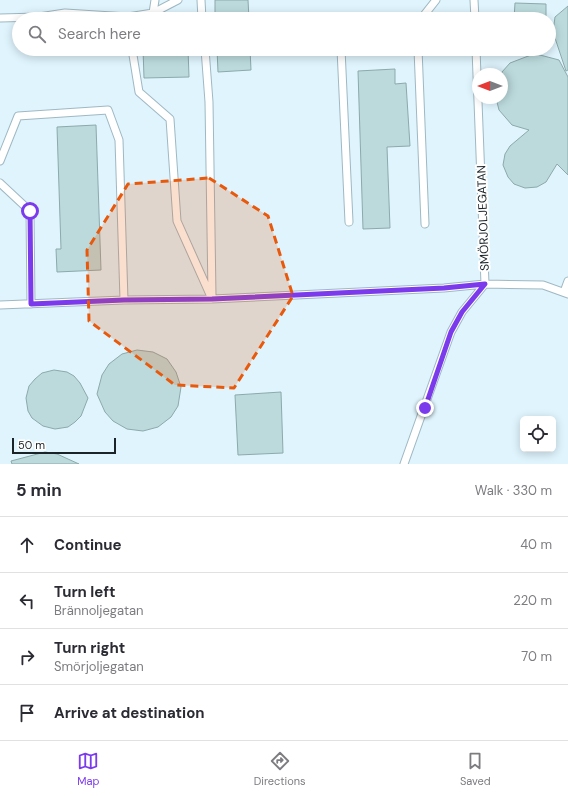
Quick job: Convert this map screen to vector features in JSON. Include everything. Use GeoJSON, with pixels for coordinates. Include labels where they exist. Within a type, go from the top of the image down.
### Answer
{"type":"FeatureCollection","features":[{"type":"Feature","properties":{"kind":"lane"},"geometry":{"type":"LineString","coordinates":[[153,12],[155,0]]}},
{"type":"Feature","properties":{"kind":"lane"},"geometry":{"type":"LineString","coordinates":[[155,12],[178,0]]}},
{"type":"Feature","properties":{"kind":"lane"},"geometry":{"type":"LineString","coordinates":[[201,0],[202,12]]}},
{"type":"Feature","properties":{"kind":"lane"},"geometry":{"type":"LineString","coordinates":[[427,12],[436,0]]}},
{"type":"Feature","properties":{"kind":"lane"},"geometry":{"type":"LineString","coordinates":[[474,0],[475,12]]}},
{"type":"Feature","properties":{"kind":"lane"},"geometry":{"type":"LineString","coordinates":[[0,18],[12,18]]}},
{"type":"Feature","properties":{"kind":"lane"},"geometry":{"type":"LineString","coordinates":[[133,56],[139,92],[170,119],[177,221],[212,299]]}},
{"type":"Feature","properties":{"kind":"lane"},"geometry":{"type":"LineString","coordinates":[[206,56],[209,102],[212,299]]}},
{"type":"Feature","properties":{"kind":"lane"},"geometry":{"type":"LineString","coordinates":[[341,56],[349,222]]}},
{"type":"Feature","properties":{"kind":"lane"},"geometry":{"type":"LineString","coordinates":[[418,56],[425,224]]}},
{"type":"Feature","properties":{"kind":"lane","name":"SMÖRJOLJEGATAN"},"geometry":{"type":"LineString","coordinates":[[404,464],[451,332],[462,312],[485,284],[476,56]]}},
{"type":"Feature","properties":{"kind":"lane"},"geometry":{"type":"LineString","coordinates":[[0,161],[18,116],[108,110],[119,140],[124,300]]}},
{"type":"Feature","properties":{"kind":"lane"},"geometry":{"type":"LineString","coordinates":[[0,183],[30,211],[31,304]]}},
{"type":"Feature","properties":{"kind":"lane"},"geometry":{"type":"LineString","coordinates":[[0,305],[124,300],[212,299],[444,288],[485,284],[543,285],[566,293],[568,281]]}},
{"type":"Feature","properties":{"kind":"highlighted area"},"geometry":{"type":"Polygon","coordinates":[[[209,178],[268,216],[293,296],[234,388],[175,385],[89,321],[87,250],[128,184],[209,178]]]}},
{"type":"Feature","properties":{"kind":"building"},"geometry":{"type":"Polygon","coordinates":[[[215,0],[248,0],[249,12],[215,12],[215,0]]]}},
{"type":"Feature","properties":{"kind":"building"},"geometry":{"type":"Polygon","coordinates":[[[515,3],[546,4],[546,12],[514,12],[515,3]]]}},
{"type":"Feature","properties":{"kind":"building"},"geometry":{"type":"Polygon","coordinates":[[[568,6],[568,70],[566,71],[556,41],[556,16],[568,6]]]}},
{"type":"Feature","properties":{"kind":"building"},"geometry":{"type":"Polygon","coordinates":[[[143,56],[188,56],[189,77],[144,78],[143,56]]]}},
{"type":"Feature","properties":{"kind":"building"},"geometry":{"type":"Polygon","coordinates":[[[217,56],[250,56],[251,70],[218,72],[217,56]]]}},
{"type":"Feature","properties":{"kind":"building"},"geometry":{"type":"Polygon","coordinates":[[[528,56],[544,56],[559,60],[568,77],[568,175],[557,164],[546,182],[537,187],[525,188],[514,184],[508,177],[503,165],[505,154],[510,146],[529,130],[512,125],[499,110],[498,104],[508,104],[508,68],[506,68],[510,63],[528,56]]]}},
{"type":"Feature","properties":{"kind":"building"},"geometry":{"type":"Polygon","coordinates":[[[395,69],[395,84],[406,83],[410,146],[387,147],[390,228],[363,229],[358,71],[395,69]]]}},
{"type":"Feature","properties":{"kind":"building"},"geometry":{"type":"Polygon","coordinates":[[[96,125],[101,270],[57,272],[56,249],[61,249],[57,127],[96,125]]]}},
{"type":"Feature","properties":{"kind":"building"},"geometry":{"type":"Polygon","coordinates":[[[137,350],[153,352],[167,359],[176,372],[181,387],[178,406],[171,417],[158,427],[143,431],[127,429],[113,421],[105,412],[97,394],[102,375],[109,364],[122,354],[137,350]]]}},
{"type":"Feature","properties":{"kind":"building"},"geometry":{"type":"Polygon","coordinates":[[[54,370],[67,372],[74,376],[80,383],[88,398],[81,416],[75,422],[68,427],[55,429],[43,426],[32,418],[28,411],[26,398],[29,386],[35,379],[42,373],[54,370]]]}},
{"type":"Feature","properties":{"kind":"building"},"geometry":{"type":"Polygon","coordinates":[[[281,392],[283,453],[238,455],[235,395],[281,392]]]}},
{"type":"Feature","properties":{"kind":"building"},"geometry":{"type":"Polygon","coordinates":[[[45,452],[57,454],[79,464],[12,464],[11,461],[45,452]]]}},
{"type":"Feature","properties":{"kind":"route"},"geometry":{"type":"LineString","coordinates":[[30,211],[31,304],[124,300],[212,299],[444,288],[485,284],[462,312],[451,332],[425,408]]}}]}
